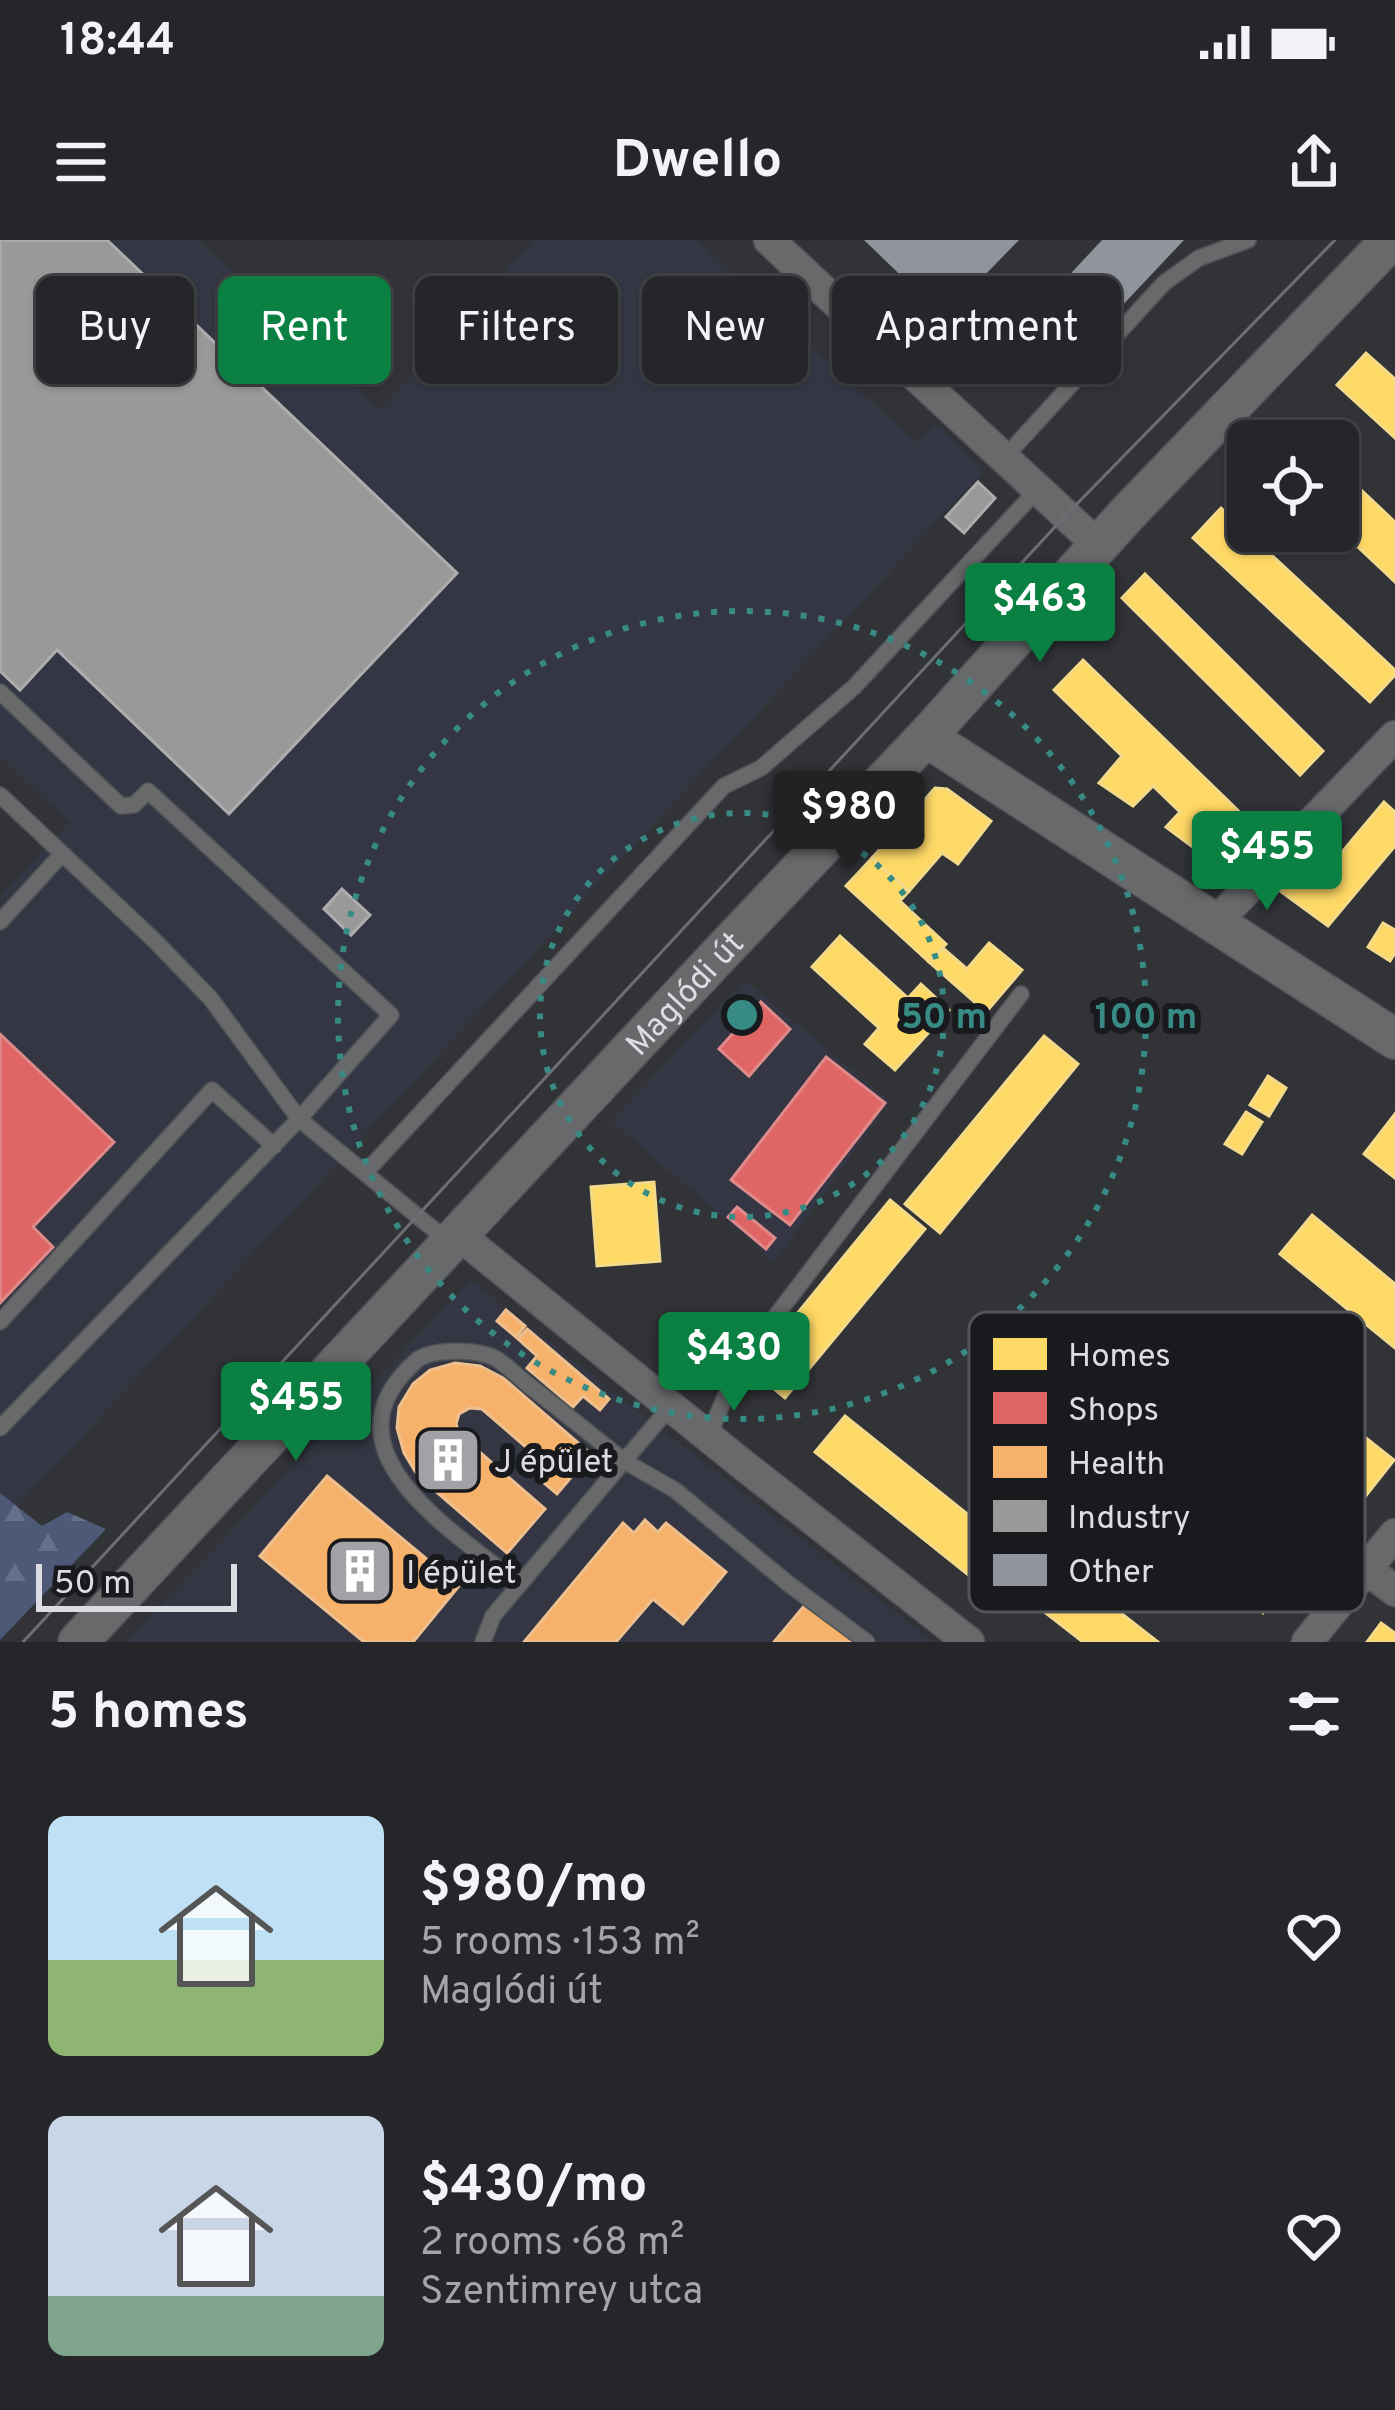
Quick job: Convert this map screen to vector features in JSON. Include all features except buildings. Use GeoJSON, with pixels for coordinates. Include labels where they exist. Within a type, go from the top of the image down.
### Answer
{"type":"FeatureCollection","features":[{"type":"Feature","properties":{"kind":"street"},"geometry":{"type":"LineString","coordinates":[[769,240],[1099,546]]}},
{"type":"Feature","properties":{"kind":"street","name":"Maglódi út"},"geometry":{"type":"LineString","coordinates":[[78,1642],[926,737],[1099,546],[1391,240]]}},
{"type":"Feature","properties":{"kind":"street"},"geometry":{"type":"LineString","coordinates":[[1214,924],[1395,736]]}},
{"type":"Feature","properties":{"kind":"street"},"geometry":{"type":"LineString","coordinates":[[926,737],[1395,1039]]}},
{"type":"Feature","properties":{"kind":"street"},"geometry":{"type":"LineString","coordinates":[[455,1240],[969,1642]]}},
{"type":"Feature","properties":{"kind":"street"},"geometry":{"type":"LineString","coordinates":[[1395,1534],[1366,1570],[1395,1591]]}},
{"type":"Feature","properties":{"kind":"street"},"geometry":{"type":"LineString","coordinates":[[1306,1642],[1331,1612]]}},
{"type":"Feature","properties":{"kind":"lane"},"geometry":{"type":"LineString","coordinates":[[1005,457],[1164,283],[1199,258],[1248,240]]}},
{"type":"Feature","properties":{"kind":"lane"},"geometry":{"type":"LineString","coordinates":[[365,1173],[724,786],[761,768],[854,687],[1038,489]]}},
{"type":"Feature","properties":{"kind":"lane"},"geometry":{"type":"LineString","coordinates":[[0,692],[121,806],[134,805],[148,791],[391,1015],[274,1146],[0,1428]]}},
{"type":"Feature","properties":{"kind":"lane"},"geometry":{"type":"LineString","coordinates":[[0,795],[211,999],[299,1119],[455,1240]]}},
{"type":"Feature","properties":{"kind":"lane"},"geometry":{"type":"LineString","coordinates":[[0,922],[62,855]]}},
{"type":"Feature","properties":{"kind":"lane"},"geometry":{"type":"LineString","coordinates":[[709,1436],[736,1367],[1022,994]]}},
{"type":"Feature","properties":{"kind":"lane"},"geometry":{"type":"LineString","coordinates":[[0,1322],[212,1090],[274,1146]]}},
{"type":"Feature","properties":{"kind":"lane"},"geometry":{"type":"LineString","coordinates":[[519,1584],[410,1495],[390,1462],[381,1436],[382,1408],[397,1379],[422,1356],[457,1350],[493,1357],[624,1461],[675,1490],[867,1642]]}},
{"type":"Feature","properties":{"kind":"lane"},"geometry":{"type":"LineString","coordinates":[[483,1642],[493,1616],[670,1406]]}},
{"type":"Feature","properties":{"kind":"shaded area"},"geometry":{"type":"Polygon","coordinates":[[[0,240],[198,240],[237,276],[218,276],[218,384],[353,384],[380,409],[415,370],[415,384],[618,384],[618,276],[500,276],[533,240],[698,240],[737,276],[642,276],[642,384],[808,384],[808,342],[832,365],[832,384],[853,384],[916,443],[935,423],[985,470],[0,1525],[0,897],[69,823],[0,757],[0,240]]]}},
{"type":"Feature","properties":{"kind":"shaded area"},"geometry":{"type":"Polygon","coordinates":[[[745,980],[890,1102],[775,1262],[611,1121],[745,980]]]}},
{"type":"Feature","properties":{"kind":"shaded area"},"geometry":{"type":"Polygon","coordinates":[[[471,1280],[934,1642],[125,1642],[471,1280]]]}},
{"type":"Feature","properties":{"kind":"green space"},"geometry":{"type":"Polygon","coordinates":[[[0,1493],[42,1526],[67,1512],[106,1529],[0,1640],[0,1493]]]}},
{"type":"Feature","properties":{"kind":"tram line"},"geometry":{"type":"LineString","coordinates":[[23,1642],[1066,515],[1335,240]]}},
{"type":"Feature","properties":{"kind":"place","name":"J épület"},"geometry":{"type":"Point","coordinates":[448,1460]}},
{"type":"Feature","properties":{"kind":"place","name":"I épület"},"geometry":{"type":"Point","coordinates":[360,1571]}}]}
